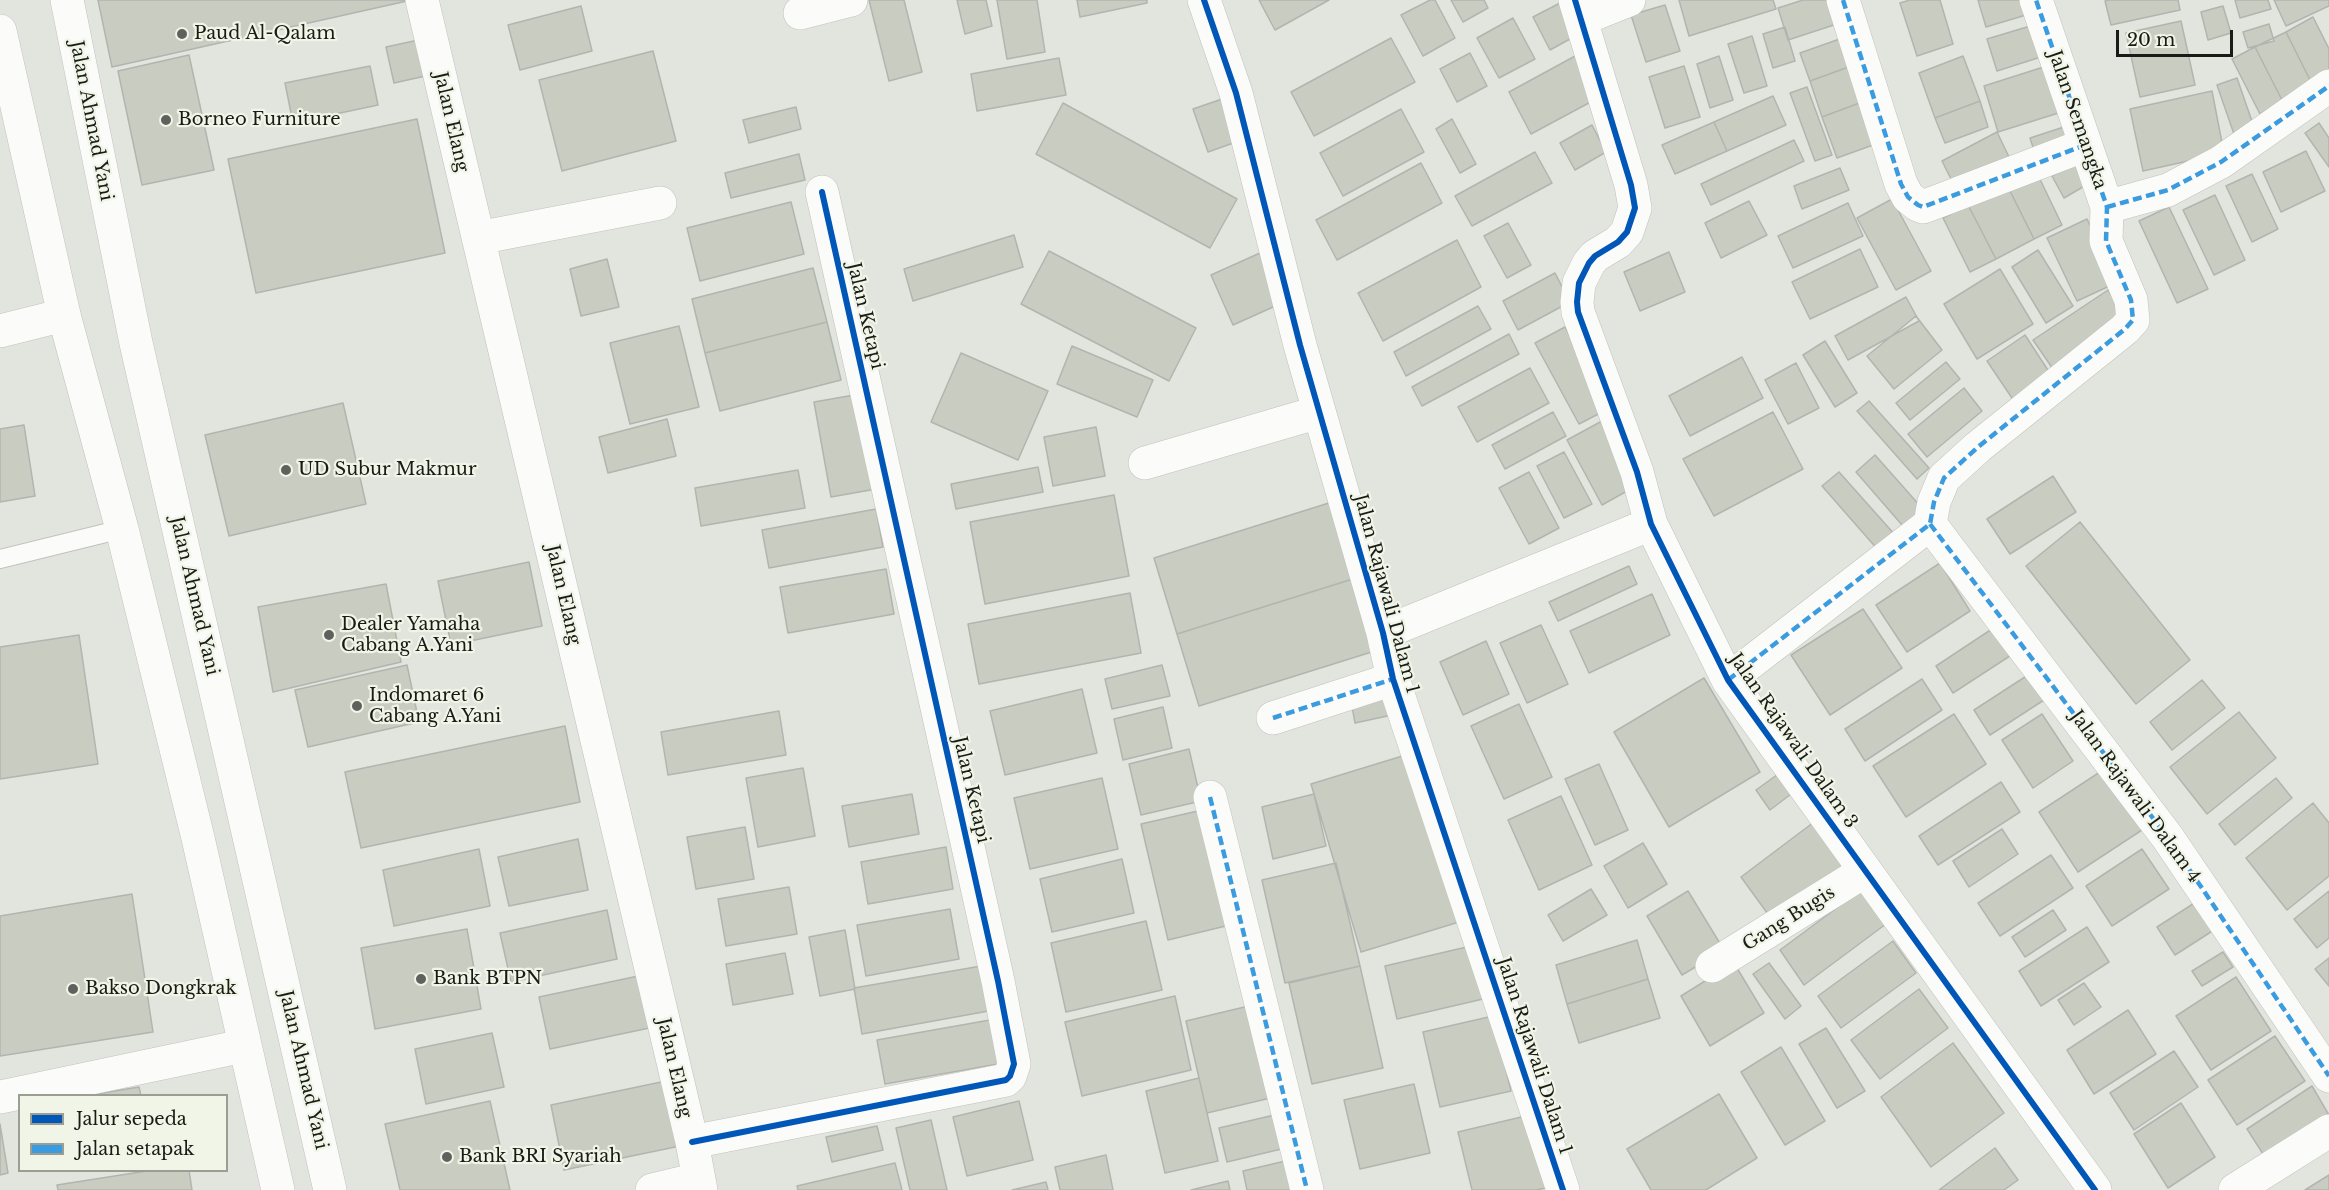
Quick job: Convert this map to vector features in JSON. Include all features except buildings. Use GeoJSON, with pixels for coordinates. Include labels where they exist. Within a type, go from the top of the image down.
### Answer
{"type":"FeatureCollection","features":[{"type":"Feature","properties":{"kind":"street","name":"Jalan Ahmad Yani"},"geometry":{"type":"LineString","coordinates":[[67,0],[136,343],[330,1190]]}},
{"type":"Feature","properties":{"kind":"street","name":"Jalan Elang"},"geometry":{"type":"LineString","coordinates":[[422,0],[692,1142],[700,1185]]}},
{"type":"Feature","properties":{"kind":"street"},"geometry":{"type":"LineString","coordinates":[[800,12],[851,0]]}},
{"type":"Feature","properties":{"kind":"street","name":"Jalan Rajawali Dalam 1"},"geometry":{"type":"LineString","coordinates":[[1203,0],[1236,93],[1319,412],[1383,633],[1393,679],[1563,1190]]}},
{"type":"Feature","properties":{"kind":"street"},"geometry":{"type":"LineString","coordinates":[[1578,9],[1629,0]]}},
{"type":"Feature","properties":{"kind":"street"},"geometry":{"type":"LineString","coordinates":[[1843,0],[1901,184],[1908,197],[1918,205],[1923,207],[2085,145]]}},
{"type":"Feature","properties":{"kind":"street","name":"Jalan Semangka"},"geometry":{"type":"LineString","coordinates":[[1930,524],[1934,502],[1944,478],[1986,440],[2125,329],[2133,320],[2131,300],[2106,241],[2106,207],[2036,0]]}},
{"type":"Feature","properties":{"kind":"street","name":"Jalan Rajawali Dalam 3"},"geometry":{"type":"LineString","coordinates":[[1578,9],[1631,185],[1635,208],[1627,232],[1589,262],[1579,283],[1578,312],[1636,472],[1651,524],[1728,680],[2095,1190]]}},
{"type":"Feature","properties":{"kind":"street"},"geometry":{"type":"LineString","coordinates":[[0,31],[64,315],[122,529],[198,837],[243,1046],[278,1190]]}},
{"type":"Feature","properties":{"kind":"street"},"geometry":{"type":"LineString","coordinates":[[2106,207],[2168,190],[2221,162],[2329,86]]}},
{"type":"Feature","properties":{"kind":"street","name":"Jalan Ketapi"},"geometry":{"type":"LineString","coordinates":[[692,1142],[1006,1080],[1014,1064],[998,981],[822,192]]}},
{"type":"Feature","properties":{"kind":"street"},"geometry":{"type":"LineString","coordinates":[[478,238],[660,203]]}},
{"type":"Feature","properties":{"kind":"street"},"geometry":{"type":"LineString","coordinates":[[0,331],[64,315]]}},
{"type":"Feature","properties":{"kind":"street"},"geometry":{"type":"LineString","coordinates":[[1145,463],[1319,412]]}},
{"type":"Feature","properties":{"kind":"street"},"geometry":{"type":"LineString","coordinates":[[1383,633],[1651,524]]}},
{"type":"Feature","properties":{"kind":"street"},"geometry":{"type":"LineString","coordinates":[[1728,680],[1930,524]]}},
{"type":"Feature","properties":{"kind":"street","name":"Jalan Rajawali Dalam 4"},"geometry":{"type":"LineString","coordinates":[[1930,524],[2168,838],[2329,1076]]}},
{"type":"Feature","properties":{"kind":"street"},"geometry":{"type":"LineString","coordinates":[[1273,718],[1393,679]]}},
{"type":"Feature","properties":{"kind":"street"},"geometry":{"type":"LineString","coordinates":[[1210,797],[1307,1190]]}},
{"type":"Feature","properties":{"kind":"street","name":"Gang Bugis"},"geometry":{"type":"LineString","coordinates":[[1712,966],[1865,872]]}},
{"type":"Feature","properties":{"kind":"street"},"geometry":{"type":"LineString","coordinates":[[0,1097],[243,1046]]}},
{"type":"Feature","properties":{"kind":"street"},"geometry":{"type":"LineString","coordinates":[[2235,1190],[2329,1131]]}},
{"type":"Feature","properties":{"kind":"street"},"geometry":{"type":"LineString","coordinates":[[652,1190],[700,1185]]}},
{"type":"Feature","properties":{"kind":"lane"},"geometry":{"type":"LineString","coordinates":[[0,559],[122,529]]}},
{"type":"Feature","properties":{"kind":"marked path"},"geometry":{"type":"LineString","coordinates":[[1843,0],[1901,184],[1908,197],[1918,205],[1923,207],[2085,145]]}},
{"type":"Feature","properties":{"kind":"marked path"},"geometry":{"type":"LineString","coordinates":[[1728,680],[1930,524],[1934,502],[1944,478],[1978,447],[2125,329],[2133,320],[2131,300],[2106,241],[2107,207],[2036,0]]}},
{"type":"Feature","properties":{"kind":"marked path"},"geometry":{"type":"LineString","coordinates":[[2107,207],[2168,190],[2221,162],[2329,86]]}},
{"type":"Feature","properties":{"kind":"marked path"},"geometry":{"type":"LineString","coordinates":[[1930,524],[2168,838],[2329,1076]]}},
{"type":"Feature","properties":{"kind":"marked path"},"geometry":{"type":"LineString","coordinates":[[1273,718],[1393,679]]}},
{"type":"Feature","properties":{"kind":"marked path"},"geometry":{"type":"LineString","coordinates":[[1210,797],[1307,1190]]}},
{"type":"Feature","properties":{"kind":"cycle path"},"geometry":{"type":"LineString","coordinates":[[1204,0],[1236,93],[1300,345],[1383,633],[1393,679],[1563,1190]]}},
{"type":"Feature","properties":{"kind":"cycle path"},"geometry":{"type":"LineString","coordinates":[[1575,0],[1631,185],[1635,208],[1627,232],[1618,242],[1595,256],[1589,263],[1579,283],[1578,312],[1637,472],[1651,524],[1728,680],[2095,1190]]}},
{"type":"Feature","properties":{"kind":"cycle path"},"geometry":{"type":"LineString","coordinates":[[692,1142],[1006,1080],[1014,1064],[998,981],[822,192]]}},
{"type":"Feature","properties":{"kind":"place","name":"Paud Al-Qalam"},"geometry":{"type":"Point","coordinates":[182,34]}},
{"type":"Feature","properties":{"kind":"place","name":"Borneo Furniture"},"geometry":{"type":"Point","coordinates":[166,120]}},
{"type":"Feature","properties":{"kind":"place","name":"UD Subur Makmur"},"geometry":{"type":"Point","coordinates":[286,470]}},
{"type":"Feature","properties":{"kind":"place","name":"Dealer Yamaha Cabang A.Yani"},"geometry":{"type":"Point","coordinates":[329,635]}},
{"type":"Feature","properties":{"kind":"place","name":"Indomaret 6 Cabang A.Yani"},"geometry":{"type":"Point","coordinates":[357,706]}},
{"type":"Feature","properties":{"kind":"place","name":"Bank BTPN"},"geometry":{"type":"Point","coordinates":[421,979]}},
{"type":"Feature","properties":{"kind":"place","name":"Bakso Dongkrak"},"geometry":{"type":"Point","coordinates":[73,989]}},
{"type":"Feature","properties":{"kind":"place","name":"Bank BRI Syariah"},"geometry":{"type":"Point","coordinates":[447,1157]}}]}
